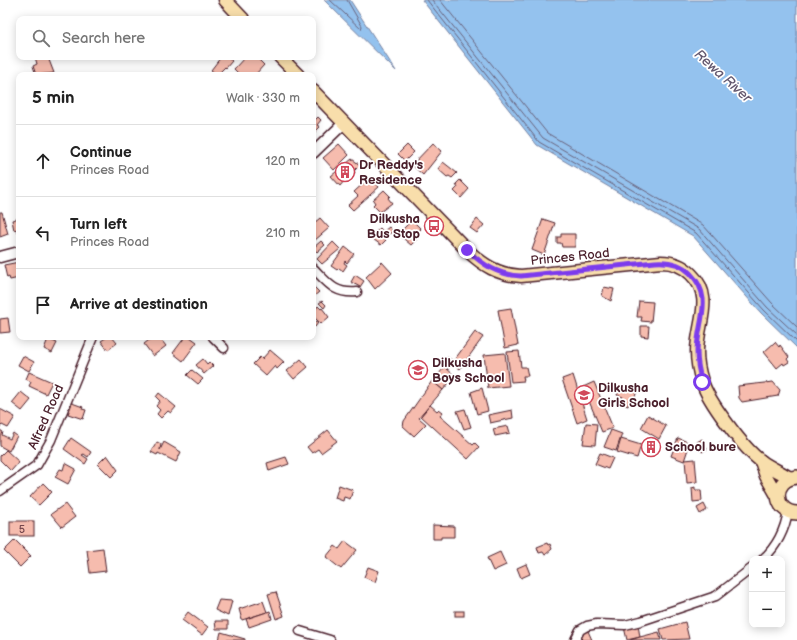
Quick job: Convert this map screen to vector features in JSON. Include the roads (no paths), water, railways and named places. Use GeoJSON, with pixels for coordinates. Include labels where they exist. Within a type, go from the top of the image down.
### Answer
{"type":"FeatureCollection","features":[{"type":"Feature","properties":{"kind":"highway"},"geometry":{"type":"LineString","coordinates":[[792,512],[781,505],[778,497],[779,489],[783,482],[794,477]]}},
{"type":"Feature","properties":{"kind":"main road"},"geometry":{"type":"LineString","coordinates":[[225,0],[241,16]]}},
{"type":"Feature","properties":{"kind":"main road"},"geometry":{"type":"LineString","coordinates":[[283,60],[295,72]]}},
{"type":"Feature","properties":{"kind":"main road","name":"Princes Road"},"geometry":{"type":"LineString","coordinates":[[316,94],[471,254],[498,272],[521,276],[661,262],[673,263],[687,270],[701,286],[703,293],[702,318],[697,350],[702,382],[722,416],[761,461],[766,476],[778,497]]}},
{"type":"Feature","properties":{"kind":"main road","name":"Princes Road"},"geometry":{"type":"LineString","coordinates":[[761,461],[794,477]]}},
{"type":"Feature","properties":{"kind":"street"},"geometry":{"type":"LineString","coordinates":[[316,150],[344,123]]}},
{"type":"Feature","properties":{"kind":"street"},"geometry":{"type":"LineString","coordinates":[[0,257],[16,253]]}},
{"type":"Feature","properties":{"kind":"street"},"geometry":{"type":"LineString","coordinates":[[316,271],[338,291],[345,293],[357,292]]}},
{"type":"Feature","properties":{"kind":"street","name":"Alfred Road"},"geometry":{"type":"LineString","coordinates":[[0,492],[37,465],[51,440],[92,340]]}},
{"type":"Feature","properties":{"kind":"street"},"geometry":{"type":"LineString","coordinates":[[216,340],[224,348]]}},
{"type":"Feature","properties":{"kind":"street"},"geometry":{"type":"LineString","coordinates":[[766,556],[776,545],[792,512]]}},
{"type":"Feature","properties":{"kind":"street"},"geometry":{"type":"LineString","coordinates":[[575,640],[580,630],[587,626],[597,624],[624,625],[641,622],[716,596],[749,570]]}},
{"type":"Feature","properties":{"kind":"street"},"geometry":{"type":"LineString","coordinates":[[300,631],[330,640]]}},
{"type":"Feature","properties":{"kind":"water"},"geometry":{"type":"Polygon","coordinates":[[[324,0],[350,0],[396,71],[324,0]]]}},
{"type":"Feature","properties":{"kind":"water","name":"Rewa River"},"geometry":{"type":"Polygon","coordinates":[[[422,0],[797,0],[797,348],[761,313],[693,236],[537,145],[422,0]]]}},
{"type":"Feature","properties":{"kind":"place","name":"Dr Reddy's Residence"},"geometry":{"type":"Point","coordinates":[345,172]}},
{"type":"Feature","properties":{"kind":"place","name":"Dilkusha Bus Stop"},"geometry":{"type":"Point","coordinates":[434,226]}},
{"type":"Feature","properties":{"kind":"place","name":"Dilkusha Boys School"},"geometry":{"type":"Point","coordinates":[418,370]}},
{"type":"Feature","properties":{"kind":"place","name":"Dilkusha Girls School"},"geometry":{"type":"Point","coordinates":[584,395]}},
{"type":"Feature","properties":{"kind":"place","name":"School bure"},"geometry":{"type":"Point","coordinates":[651,447]}}]}
